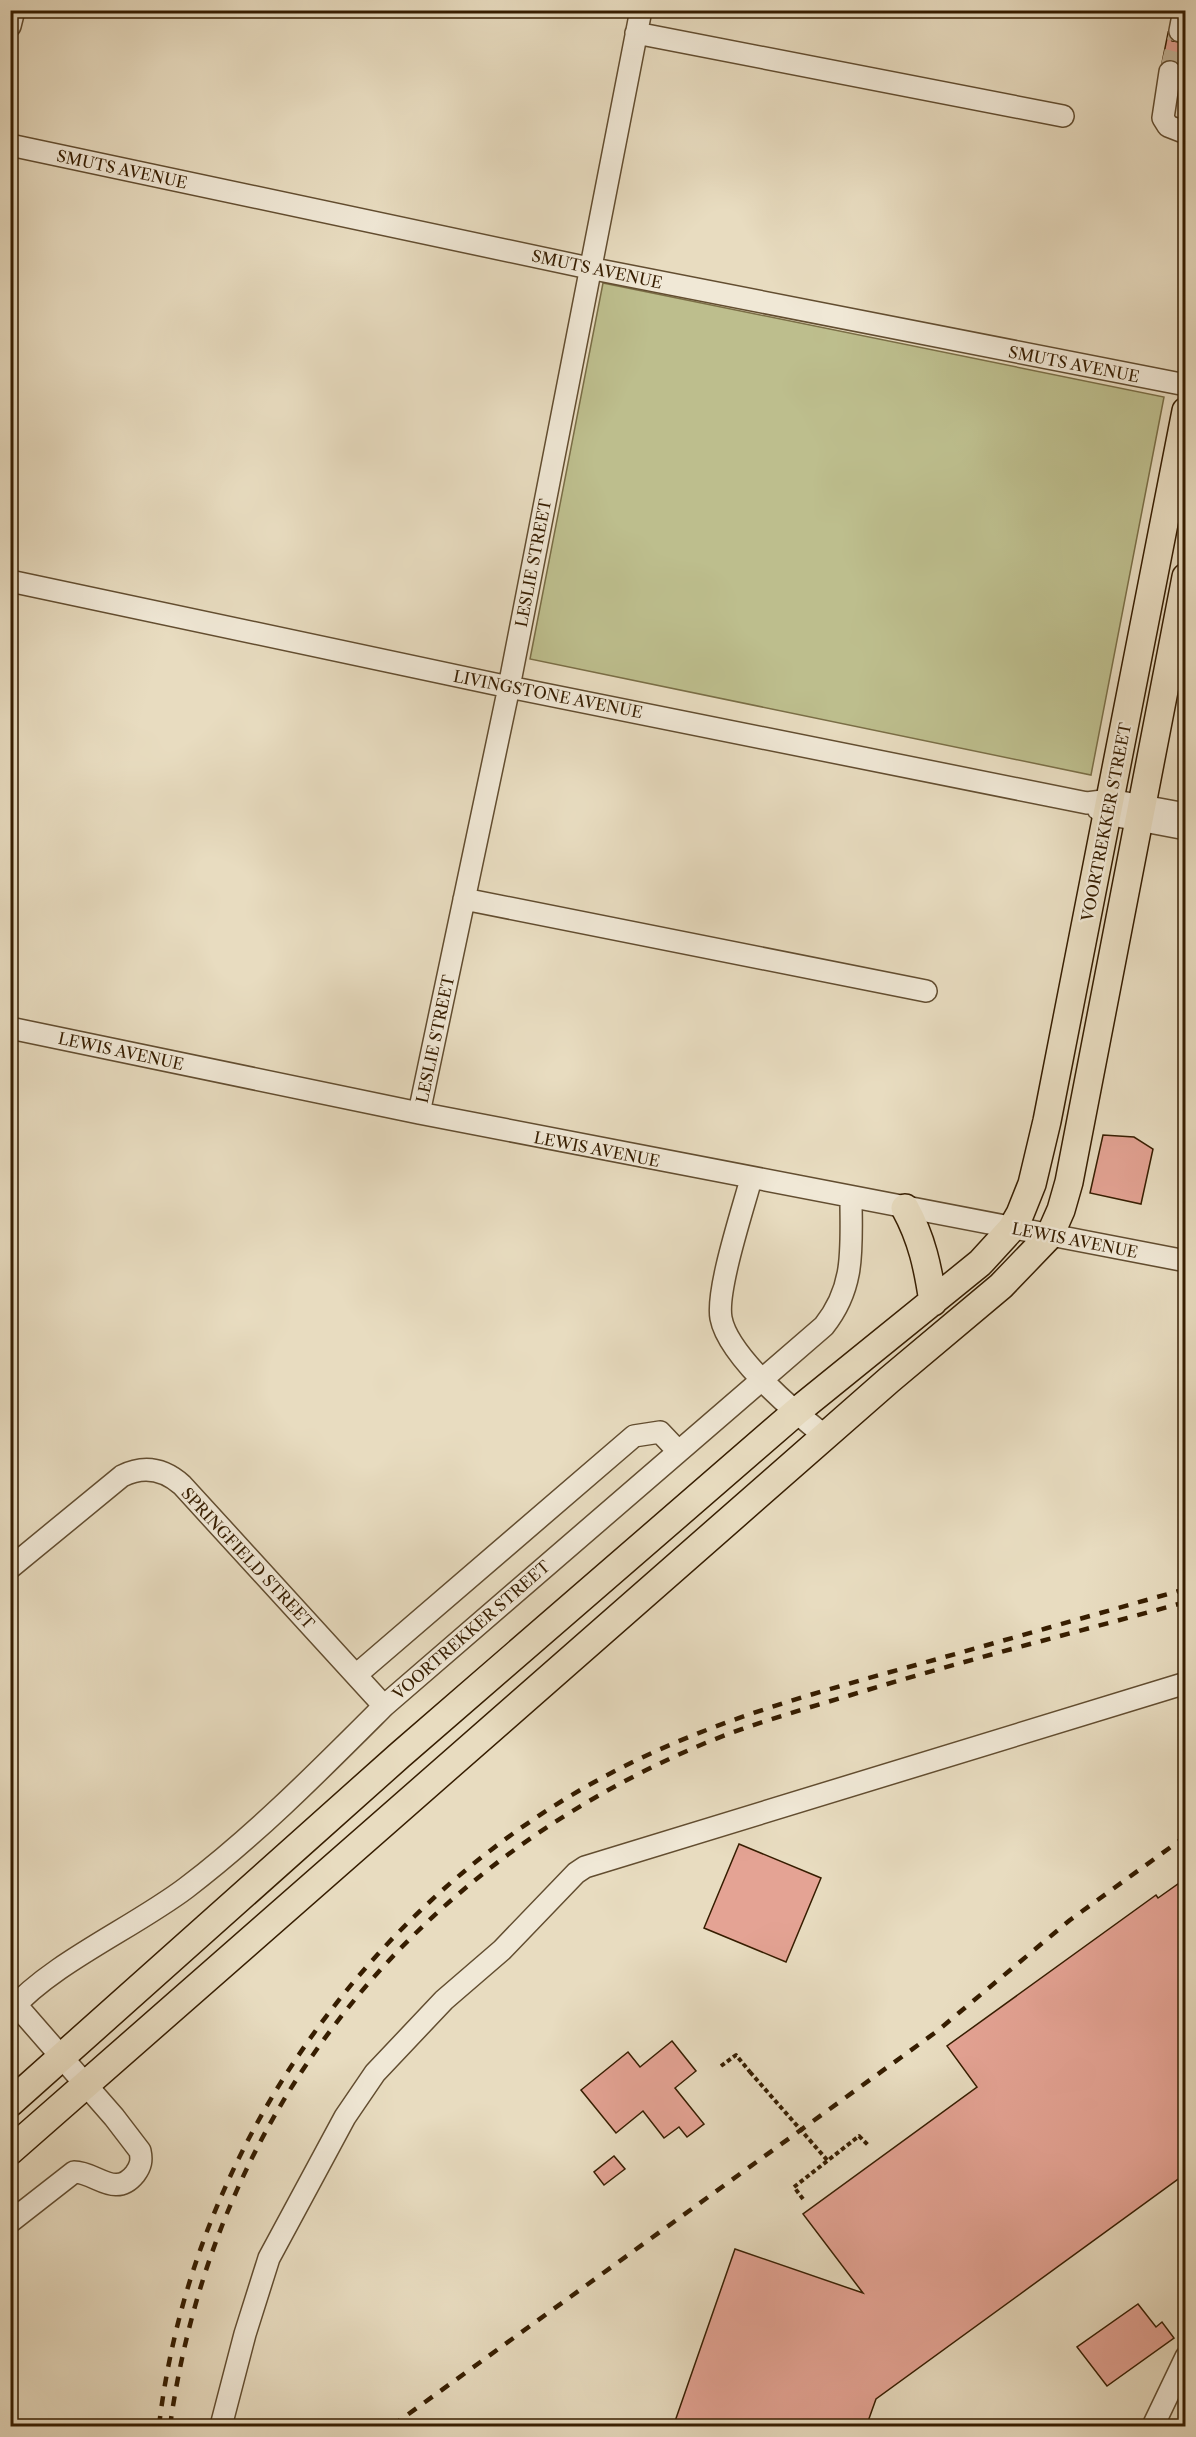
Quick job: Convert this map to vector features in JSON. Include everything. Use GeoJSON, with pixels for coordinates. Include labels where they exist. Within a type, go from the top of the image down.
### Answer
{"type":"FeatureCollection","features":[{"type":"Feature","properties":{"kind":"main road","name":"VOORTREKKER STREET"},"geometry":{"type":"LineString","coordinates":[[10,2103],[456,1706],[796,1412],[980,1263],[1012,1228],[1027,1199],[1047,1121],[1101,806],[1185,411]]}},
{"type":"Feature","properties":{"kind":"main road","name":"VOORTREKKER STREET"},"geometry":{"type":"LineString","coordinates":[[1050,1235],[1061,1210],[1069,1182],[1142,813],[1185,577]]}},
{"type":"Feature","properties":{"kind":"main road"},"geometry":{"type":"LineString","coordinates":[[904,1208],[921,1242],[933,1302]]}},
{"type":"Feature","properties":{"kind":"main road"},"geometry":{"type":"LineString","coordinates":[[10,2151],[1001,1286],[1050,1235]]}},
{"type":"Feature","properties":{"kind":"main road"},"geometry":{"type":"LineString","coordinates":[[456,1706],[483,1737]]}},
{"type":"Feature","properties":{"kind":"street"},"geometry":{"type":"LineString","coordinates":[[10,26],[14,10]]}},
{"type":"Feature","properties":{"kind":"street","name":"LESLIE STREET"},"geometry":{"type":"LineString","coordinates":[[418,1113],[509,687],[641,10]]}},
{"type":"Feature","properties":{"kind":"street"},"geometry":{"type":"LineString","coordinates":[[636,33],[1064,116]]}},
{"type":"Feature","properties":{"kind":"street"},"geometry":{"type":"LineString","coordinates":[[1170,72],[1163,118],[1168,126],[1185,133]]}},
{"type":"Feature","properties":{"kind":"street","name":"SMUTS AVENUE"},"geometry":{"type":"LineString","coordinates":[[10,145],[589,268],[1185,385]]}},
{"type":"Feature","properties":{"kind":"street","name":"LIVINGSTONE AVENUE"},"geometry":{"type":"LineString","coordinates":[[10,581],[509,687],[1101,806],[1142,813],[1185,814]]}},
{"type":"Feature","properties":{"kind":"street","name":"LIVINGSTONE AVENUE"},"geometry":{"type":"LineString","coordinates":[[1142,813],[1185,829]]}},
{"type":"Feature","properties":{"kind":"street"},"geometry":{"type":"LineString","coordinates":[[464,899],[926,991]]}},
{"type":"Feature","properties":{"kind":"street","name":"LEWIS AVENUE"},"geometry":{"type":"LineString","coordinates":[[10,1028],[418,1113],[751,1179],[1185,1260]]}},
{"type":"Feature","properties":{"kind":"street"},"geometry":{"type":"LineString","coordinates":[[751,1179],[725,1282],[721,1317],[727,1333],[760,1378],[826,1437]]}},
{"type":"Feature","properties":{"kind":"street","name":"VOORTREKKER STREET"},"geometry":{"type":"LineString","coordinates":[[12,2005],[52,1975],[187,1887],[308,1781],[384,1706],[760,1378],[824,1326],[842,1299],[850,1263],[851,1198]]}},
{"type":"Feature","properties":{"kind":"street"},"geometry":{"type":"LineString","coordinates":[[356,1675],[634,1436],[660,1432],[678,1451]]}},
{"type":"Feature","properties":{"kind":"street","name":"SPRINGFIELD STREET"},"geometry":{"type":"LineString","coordinates":[[10,1568],[122,1476],[133,1470],[156,1470],[182,1485],[384,1706]]}},
{"type":"Feature","properties":{"kind":"street"},"geometry":{"type":"LineString","coordinates":[[220,2427],[242,2344],[269,2258],[345,2117],[375,2073],[444,2000],[502,1950],[576,1873],[585,1867],[1185,1683]]}},
{"type":"Feature","properties":{"kind":"street"},"geometry":{"type":"LineString","coordinates":[[10,2222],[74,2172],[81,2172],[110,2185],[121,2184],[138,2171],[141,2163],[140,2151],[87,2086],[12,2005]]}},
{"type":"Feature","properties":{"kind":"street"},"geometry":{"type":"LineString","coordinates":[[1153,2427],[1185,2357]]}},
{"type":"Feature","properties":{"kind":"path"},"geometry":{"type":"LineString","coordinates":[[721,2066],[736,2055],[828,2161]]}},
{"type":"Feature","properties":{"kind":"path"},"geometry":{"type":"LineString","coordinates":[[803,2199],[794,2187],[859,2136],[868,2146]]}},
{"type":"Feature","properties":{"kind":"green space"},"geometry":{"type":"Polygon","coordinates":[[[603,283],[1164,397],[1091,775],[530,659],[603,283]]]}},
{"type":"Feature","properties":{"kind":"building"},"geometry":{"type":"Polygon","coordinates":[[[1168,33],[1172,41],[1185,42],[1185,81],[1182,80],[1182,68],[1177,62],[1171,59],[1162,63],[1168,33]]]}},
{"type":"Feature","properties":{"kind":"building"},"geometry":{"type":"Polygon","coordinates":[[[1103,1135],[1134,1137],[1153,1149],[1141,1204],[1090,1193],[1103,1135]]]}},
{"type":"Feature","properties":{"kind":"building"},"geometry":{"type":"Polygon","coordinates":[[[739,1844],[821,1878],[786,1962],[704,1928],[739,1844]]]}},
{"type":"Feature","properties":{"kind":"building"},"geometry":{"type":"Polygon","coordinates":[[[1185,1879],[1185,2174],[876,2399],[866,2427],[673,2427],[735,2249],[863,2293],[803,2214],[977,2087],[947,2046],[1156,1895],[1158,1898],[1185,1879]]]}},
{"type":"Feature","properties":{"kind":"building"},"geometry":{"type":"Polygon","coordinates":[[[672,2041],[696,2071],[675,2088],[704,2124],[687,2137],[679,2127],[664,2138],[643,2111],[616,2133],[581,2090],[628,2052],[640,2067],[672,2041]]]}},
{"type":"Feature","properties":{"kind":"building"},"geometry":{"type":"Polygon","coordinates":[[[614,2156],[625,2169],[604,2185],[594,2172],[614,2156]]]}},
{"type":"Feature","properties":{"kind":"building"},"geometry":{"type":"Polygon","coordinates":[[[1138,2304],[1156,2327],[1162,2322],[1174,2338],[1107,2386],[1077,2347],[1138,2304]]]}},
{"type":"Feature","properties":{"kind":"tunnel"},"geometry":{"type":"LineString","coordinates":[[1170,72],[1180,31]]}},
{"type":"Feature","properties":{"kind":"railway"},"geometry":{"type":"LineString","coordinates":[[159,2426],[178,2321],[211,2220],[257,2123],[314,2033],[382,1950],[459,1876],[544,1812],[637,1760],[705,1731],[809,1695],[1186,1589]]}},
{"type":"Feature","properties":{"kind":"railway"},"geometry":{"type":"LineString","coordinates":[[170,2426],[194,2311],[231,2204],[281,2104],[344,2013],[418,1931],[503,1858],[598,1796],[721,1737],[892,1683],[1186,1602]]}},
{"type":"Feature","properties":{"kind":"railway"},"geometry":{"type":"LineString","coordinates":[[392,2426],[936,2032],[1070,1920],[1186,1836]]}}]}
